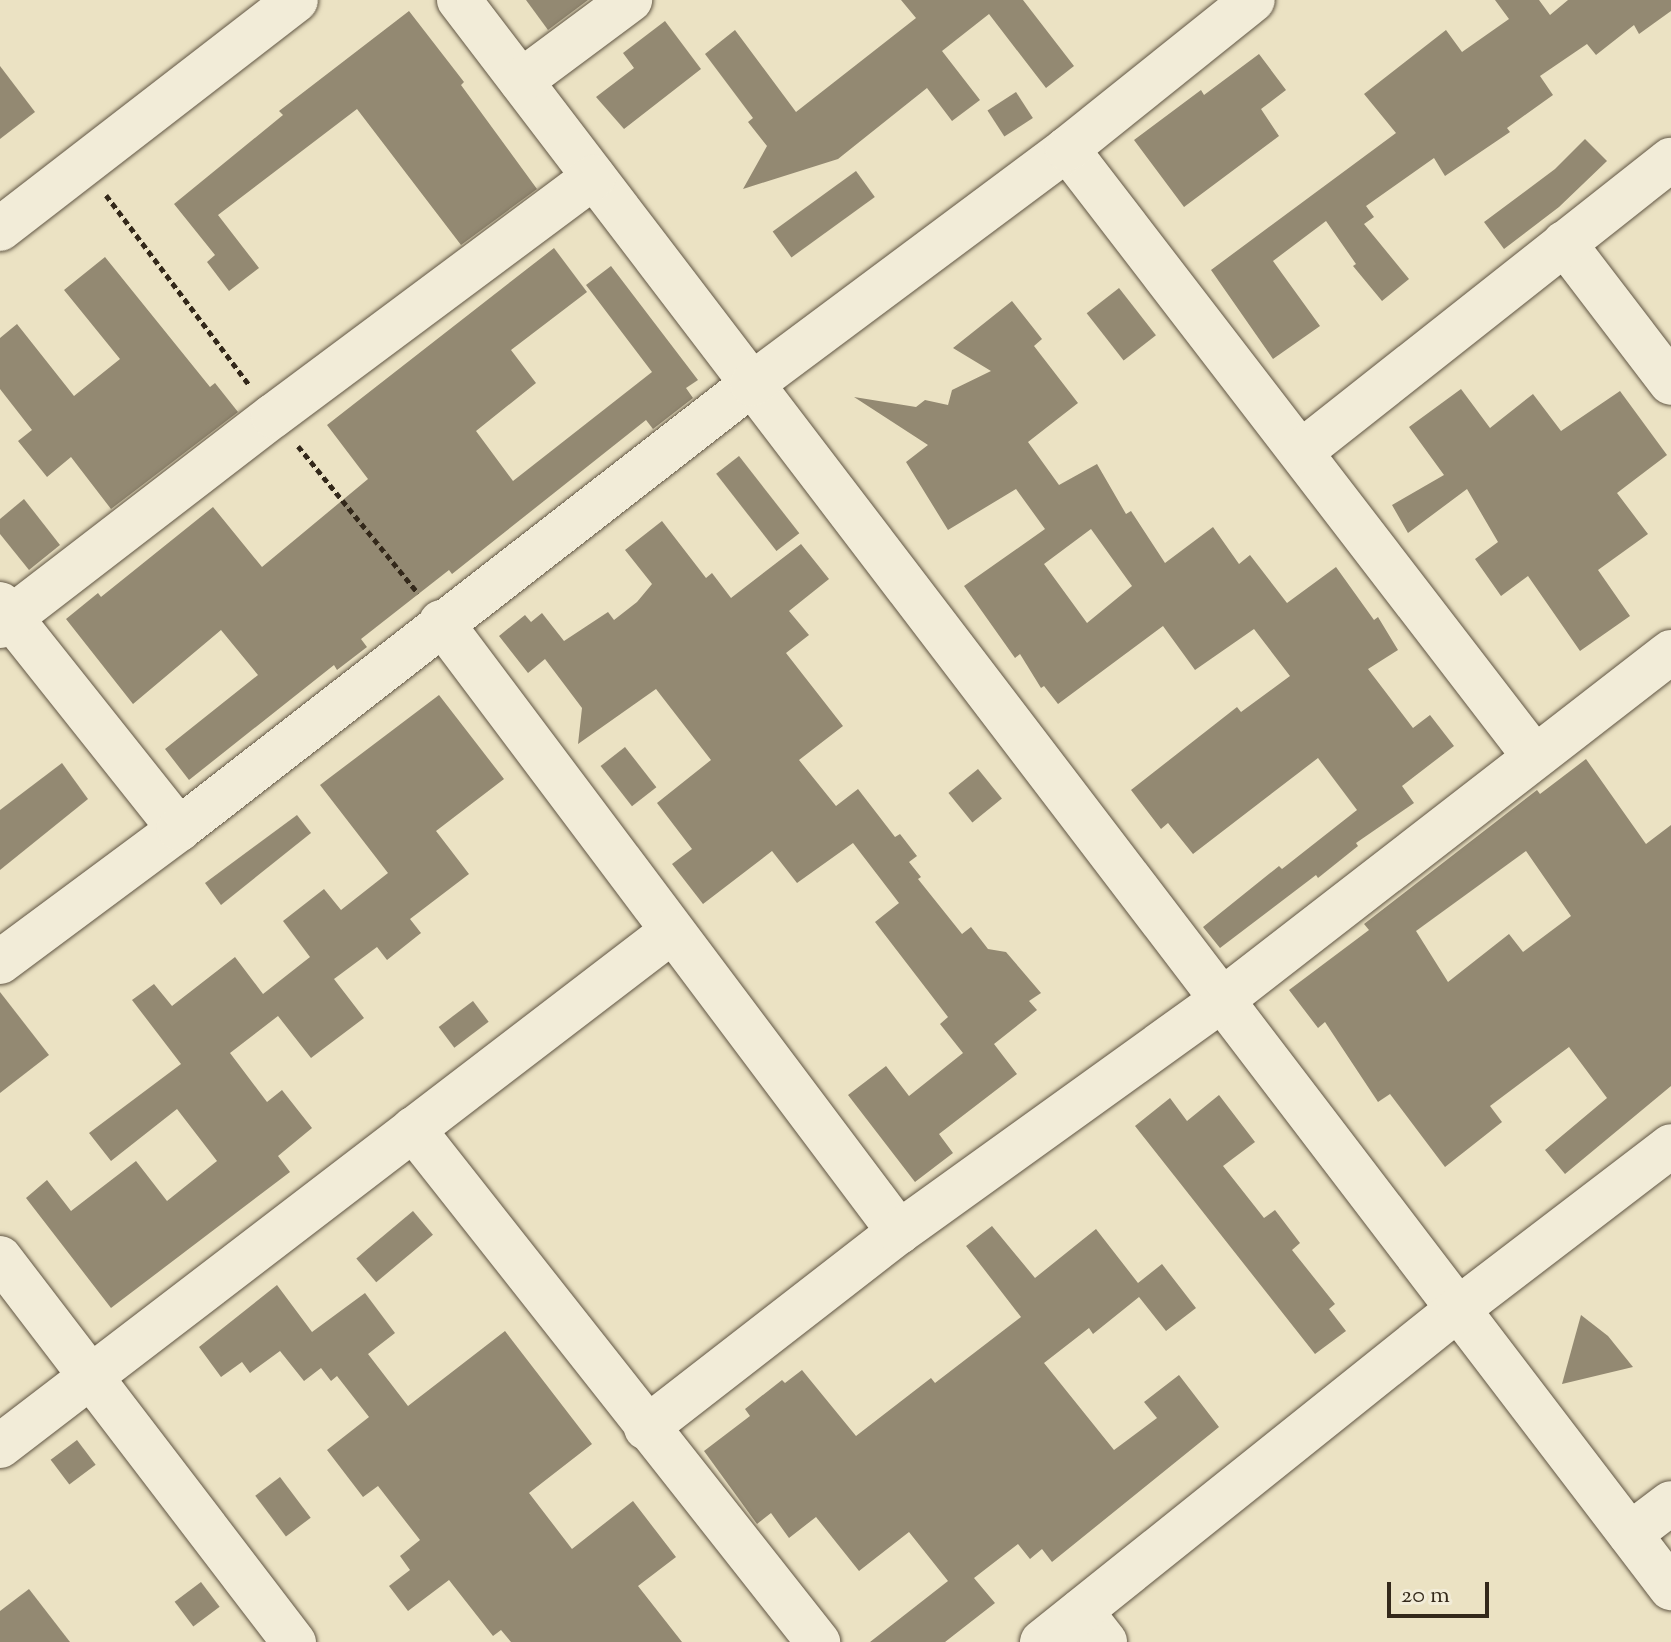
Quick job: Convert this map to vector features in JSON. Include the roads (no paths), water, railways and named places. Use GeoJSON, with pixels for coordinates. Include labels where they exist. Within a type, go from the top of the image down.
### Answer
{"type":"FeatureCollection","features":[{"type":"Feature","properties":{"kind":"street"},"geometry":{"type":"LineString","coordinates":[[0,229],[296,0]]}},
{"type":"Feature","properties":{"kind":"street"},"geometry":{"type":"LineString","coordinates":[[459,0],[1671,1588]]}},
{"type":"Feature","properties":{"kind":"street"},"geometry":{"type":"LineString","coordinates":[[521,81],[630,0]]}},
{"type":"Feature","properties":{"kind":"street"},"geometry":{"type":"LineString","coordinates":[[0,962],[179,829],[441,622],[752,384],[1067,149],[1253,0]]}},
{"type":"Feature","properties":{"kind":"street"},"geometry":{"type":"LineString","coordinates":[[1067,149],[1534,756]]}},
{"type":"Feature","properties":{"kind":"street"},"geometry":{"type":"LineString","coordinates":[[1302,451],[1671,160]]}},
{"type":"Feature","properties":{"kind":"street"},"geometry":{"type":"LineString","coordinates":[[179,829],[4,616],[594,177]]}},
{"type":"Feature","properties":{"kind":"street"},"geometry":{"type":"LineString","coordinates":[[1564,243],[1671,383]]}},
{"type":"Feature","properties":{"kind":"street"},"geometry":{"type":"LineString","coordinates":[[441,622],[899,1232]]}},
{"type":"Feature","properties":{"kind":"street"},"geometry":{"type":"LineString","coordinates":[[646,1428],[899,1232],[1222,1000],[1671,652]]}},
{"type":"Feature","properties":{"kind":"street"},"geometry":{"type":"LineString","coordinates":[[0,1446],[671,932]]}},
{"type":"Feature","properties":{"kind":"street"},"geometry":{"type":"LineString","coordinates":[[413,1129],[818,1642]]}},
{"type":"Feature","properties":{"kind":"street"},"geometry":{"type":"LineString","coordinates":[[1042,1642],[1093,1626],[1458,1309],[1671,1146]]}},
{"type":"Feature","properties":{"kind":"street"},"geometry":{"type":"LineString","coordinates":[[0,1258],[294,1642]]}},
{"type":"Feature","properties":{"kind":"street"},"geometry":{"type":"LineString","coordinates":[[1630,1534],[1671,1503]]}}]}
